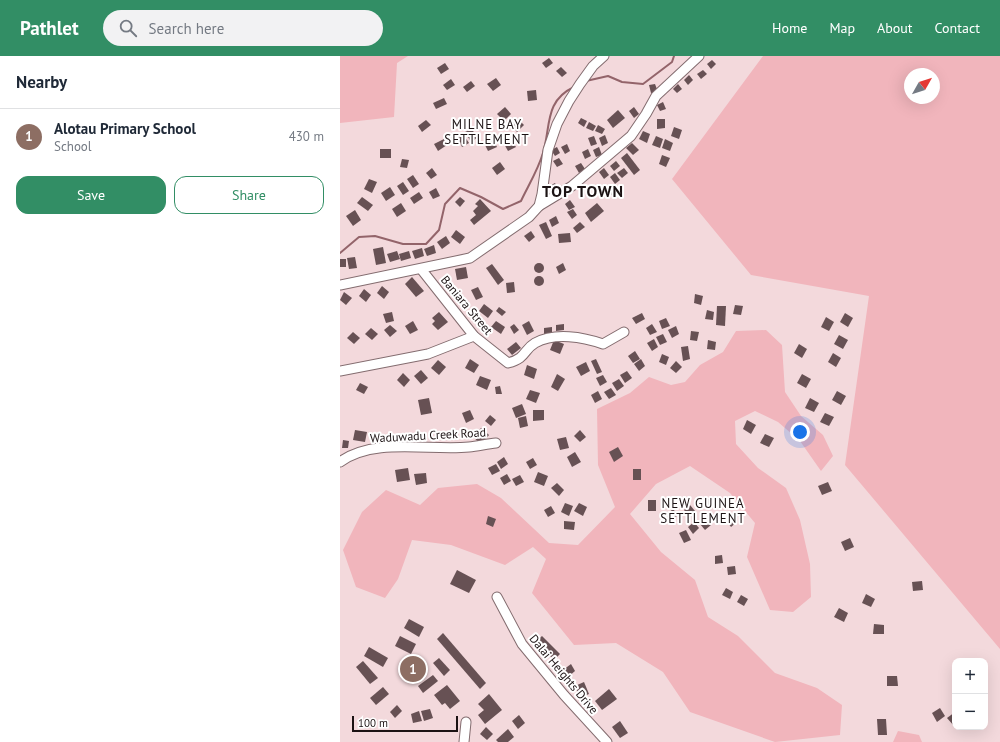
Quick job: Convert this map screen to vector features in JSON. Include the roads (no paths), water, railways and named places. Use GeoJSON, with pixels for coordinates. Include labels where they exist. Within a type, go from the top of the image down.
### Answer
{"type":"FeatureCollection","features":[{"type":"Feature","properties":{"kind":"street"},"geometry":{"type":"LineString","coordinates":[[539,206],[548,150],[558,124],[569,101],[580,84],[593,66],[604,56]]}},
{"type":"Feature","properties":{"kind":"street"},"geometry":{"type":"LineString","coordinates":[[340,285],[470,258],[529,217],[539,206],[572,186],[631,136],[656,96],[699,56]]}},
{"type":"Feature","properties":{"kind":"street","name":"Baniara Street"},"geometry":{"type":"LineString","coordinates":[[422,269],[474,336],[508,363],[519,360],[534,344],[551,337],[586,338],[603,344],[624,332]]}},
{"type":"Feature","properties":{"kind":"street"},"geometry":{"type":"LineString","coordinates":[[340,371],[428,354],[474,336]]}},
{"type":"Feature","properties":{"kind":"street","name":"Waduwadu Creek Road"},"geometry":{"type":"LineString","coordinates":[[340,462],[346,457],[366,450],[400,447],[468,447],[496,443]]}},
{"type":"Feature","properties":{"kind":"street","name":"Dalai Heights Drive"},"geometry":{"type":"LineString","coordinates":[[497,597],[522,644],[564,695],[607,742]]}},
{"type":"Feature","properties":{"kind":"street"},"geometry":{"type":"LineString","coordinates":[[464,742],[466,722]]}},
{"type":"Feature","properties":{"kind":"waterway"},"geometry":{"type":"LineString","coordinates":[[586,81],[608,76],[622,82],[643,84],[672,62],[674,56]]}},
{"type":"Feature","properties":{"kind":"waterway"},"geometry":{"type":"LineString","coordinates":[[340,253],[359,237],[375,236],[403,244],[426,244],[439,230],[445,204],[460,188],[503,209],[521,201],[541,159],[553,107],[564,93],[574,87]]}},
{"type":"Feature","properties":{"kind":"place","name":"Alotau Primary School"},"geometry":{"type":"Point","coordinates":[413,669]}},
{"type":"Feature","properties":{"kind":"district","name":"MILNE BAY SETTLEMENT"},"geometry":{"type":"Point","coordinates":[487,132]}},
{"type":"Feature","properties":{"kind":"district","name":"TOP TOWN"},"geometry":{"type":"Point","coordinates":[583,191]}},
{"type":"Feature","properties":{"kind":"district","name":"NEW GUINEA SETTLEMENT"},"geometry":{"type":"Point","coordinates":[703,510]}}]}
